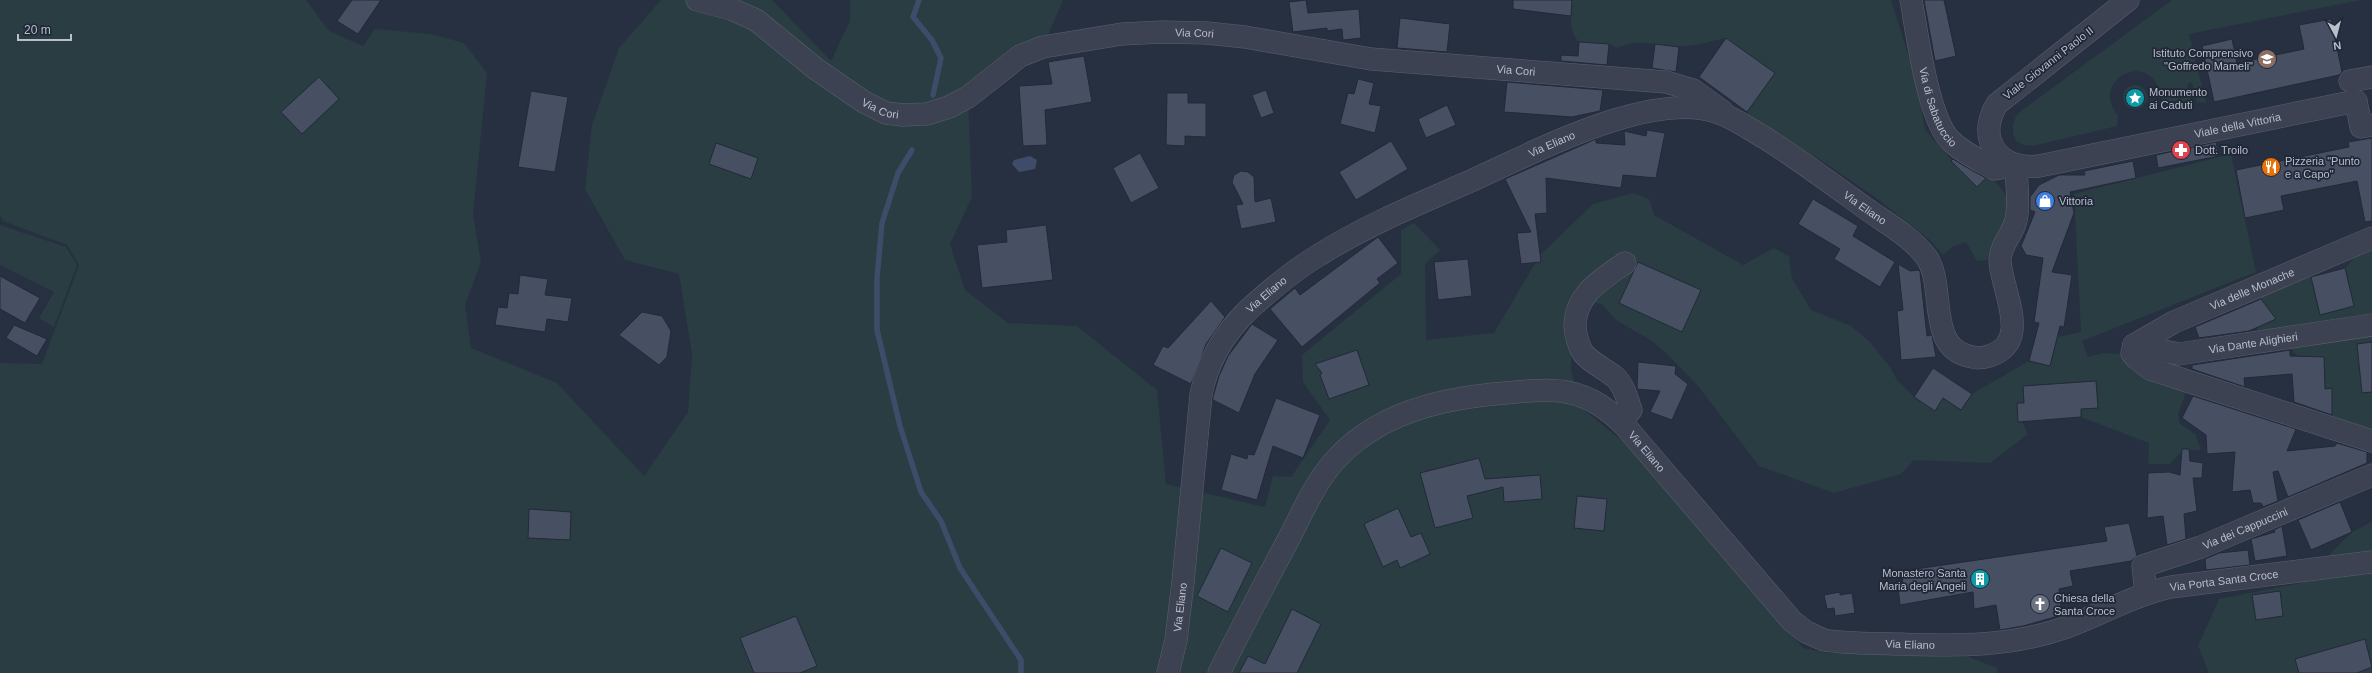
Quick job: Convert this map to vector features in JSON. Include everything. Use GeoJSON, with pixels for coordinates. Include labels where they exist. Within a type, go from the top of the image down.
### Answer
{"type":"FeatureCollection","features":[{"type":"Feature","properties":{"kind":"street","name":"Via Cori"},"geometry":{"type":"LineString","coordinates":[[697,0],[731,9],[756,20],[846,90],[872,107],[893,114],[927,114],[949,107],[968,96],[1020,56],[1043,47],[1122,34],[1188,32],[1245,37],[1371,59],[1674,83],[1698,93],[1733,119]]}},
{"type":"Feature","properties":{"kind":"street","name":"Via di Sabatuccio"},"geometry":{"type":"LineString","coordinates":[[1911,0],[1925,73],[1938,122],[1950,141],[1995,170],[2002,170],[2009,162],[2034,166],[2068,159]]}},
{"type":"Feature","properties":{"kind":"street","name":"Viale Giovanni Paolo II"},"geometry":{"type":"LineString","coordinates":[[2009,162],[1995,150],[1989,132],[1991,117],[1997,104],[2128,0]]}},
{"type":"Feature","properties":{"kind":"street"},"geometry":{"type":"LineString","coordinates":[[2350,81],[2372,77]]}},
{"type":"Feature","properties":{"kind":"street","name":"Viale della Vittoria"},"geometry":{"type":"LineString","coordinates":[[2068,159],[2356,101],[2367,126]]}},
{"type":"Feature","properties":{"kind":"street","name":"Via Eliano"},"geometry":{"type":"LineString","coordinates":[[1168,673],[1176,640],[1182,595],[1203,386],[1214,353],[1245,314],[1303,266],[1348,238],[1401,211],[1558,140],[1609,123],[1663,110],[1698,108],[1719,113],[1733,119],[1796,157],[1917,246],[1932,265],[1947,342],[1959,353],[1976,358],[1991,356],[2006,345],[2012,335],[2013,324],[2001,271],[2000,254],[2016,219],[2017,208],[2009,162]]}},
{"type":"Feature","properties":{"kind":"street","name":"Via delle Monache"},"geometry":{"type":"LineString","coordinates":[[2134,345],[2174,322],[2372,238]]}},
{"type":"Feature","properties":{"kind":"street"},"geometry":{"type":"LineString","coordinates":[[1620,420],[1631,410],[1623,389],[1616,378],[1584,354],[1578,343],[1575,317],[1584,294],[1625,263]]}},
{"type":"Feature","properties":{"kind":"street","name":"Via Dante Alighieri"},"geometry":{"type":"LineString","coordinates":[[2134,345],[2179,354],[2372,325]]}},
{"type":"Feature","properties":{"kind":"street"},"geometry":{"type":"LineString","coordinates":[[2134,345],[2132,352],[2136,358],[2150,369],[2372,441]]}},
{"type":"Feature","properties":{"kind":"street","name":"Via Eliano"},"geometry":{"type":"LineString","coordinates":[[1219,673],[1245,620],[1319,484],[1337,459],[1368,434],[1401,415],[1437,402],[1471,396],[1539,390],[1560,389],[1582,396],[1604,408],[1620,420],[1792,621],[1816,637],[1843,642],[1986,645],[2042,635],[2081,621]]}},
{"type":"Feature","properties":{"kind":"street","name":"Via dei Cappuccini"},"geometry":{"type":"LineString","coordinates":[[2146,594],[2143,566],[2201,547],[2372,475]]}},
{"type":"Feature","properties":{"kind":"street","name":"Via Porta Santa Croce"},"geometry":{"type":"LineString","coordinates":[[2081,621],[2146,594],[2180,586],[2372,562]]}},
{"type":"Feature","properties":{"kind":"green space"},"geometry":{"type":"Polygon","coordinates":[[[0,0],[306,0],[329,31],[363,46],[375,29],[431,34],[464,43],[487,73],[473,214],[481,262],[465,305],[471,348],[557,383],[644,476],[688,412],[692,354],[679,274],[625,260],[585,189],[592,125],[619,48],[661,0],[772,0],[831,61],[850,21],[850,0],[1063,0],[1043,47],[968,97],[972,197],[950,244],[965,290],[1008,323],[1077,326],[1157,390],[1166,484],[1265,507],[1273,476],[1291,477],[1330,420],[1303,382],[1302,355],[1401,274],[1401,230],[1414,223],[1440,250],[1425,264],[1426,340],[1494,333],[1540,255],[1593,204],[1633,193],[1649,199],[1654,215],[1743,265],[1774,248],[1789,256],[1792,278],[1811,310],[1851,326],[1869,341],[1890,367],[1897,380],[1914,397],[1935,410],[1943,398],[1961,410],[1972,394],[2029,361],[2050,366],[2058,337],[2081,332],[2074,194],[2231,154],[2256,272],[2082,341],[2088,357],[2103,353],[2122,354],[2139,372],[2154,383],[2177,388],[2186,392],[2178,414],[2180,424],[2195,434],[2201,450],[2183,450],[2170,464],[2148,464],[2149,443],[2081,417],[2022,422],[2028,434],[1990,463],[1914,460],[1901,474],[1834,493],[1759,466],[1698,386],[1668,355],[1652,341],[1616,320],[1602,304],[1572,298],[1571,369],[1579,406],[1636,452],[1803,648],[1828,653],[1969,657],[1997,668],[1998,673],[0,673],[0,363],[42,364],[79,265],[67,245],[3,221],[0,215],[0,0]]]}},
{"type":"Feature","properties":{"kind":"green space"},"geometry":{"type":"Polygon","coordinates":[[[1572,0],[1891,0],[1917,83],[1925,130],[1976,187],[1988,176],[2003,190],[2012,208],[1995,240],[1987,260],[1977,261],[1966,242],[1952,247],[1943,255],[1930,240],[1875,197],[1825,163],[1757,124],[1747,112],[1775,73],[1726,38],[1687,46],[1634,43],[1617,48],[1610,44],[1579,42],[1573,33],[1572,28],[1572,0]]]}},
{"type":"Feature","properties":{"kind":"green space"},"geometry":{"type":"Polygon","coordinates":[[[2172,0],[2361,0],[2189,34],[2206,103],[2197,102],[2192,82],[2187,84],[2191,101],[2176,104],[2175,101],[2163,104],[2156,83],[2148,75],[2138,71],[2128,73],[2120,77],[2113,85],[2110,94],[2111,104],[2118,115],[2117,126],[2037,145],[2027,146],[2017,142],[2013,134],[2013,126],[2018,114],[2021,111],[2172,0]]]}},
{"type":"Feature","properties":{"kind":"green space"},"geometry":{"type":"Polygon","coordinates":[[[2135,85],[2140,86],[2146,92],[2146,102],[2140,108],[2135,109],[2130,108],[2124,102],[2123,97],[2124,92],[2130,86],[2135,85]]]}},
{"type":"Feature","properties":{"kind":"green space"},"geometry":{"type":"Polygon","coordinates":[[[0,225],[66,247],[77,265],[54,327],[39,318],[54,292],[0,265],[0,225]]]}},
{"type":"Feature","properties":{"kind":"green space"},"geometry":{"type":"Polygon","coordinates":[[[2372,251],[2372,431],[2332,418],[2332,389],[2325,389],[2290,347],[2259,346],[2257,327],[2275,319],[2257,294],[2311,277],[2320,315],[2354,306],[2345,268],[2354,258],[2372,251]]]}},
{"type":"Feature","properties":{"kind":"green space"},"geometry":{"type":"Polygon","coordinates":[[[2372,522],[2372,673],[2209,673],[2198,646],[2219,599],[2301,583],[2352,532],[2372,522]]]}},
{"type":"Feature","properties":{"kind":"water"},"geometry":{"type":"Polygon","coordinates":[[[1030,156],[1037,160],[1035,169],[1019,172],[1012,164],[1014,160],[1030,156]]]}},
{"type":"Feature","properties":{"kind":"building"},"geometry":{"type":"Polygon","coordinates":[[[352,0],[381,0],[358,34],[337,21],[352,0]]]}},
{"type":"Feature","properties":{"kind":"building"},"geometry":{"type":"Polygon","coordinates":[[[1306,0],[1308,13],[1359,9],[1361,38],[1343,40],[1342,29],[1327,31],[1327,28],[1293,32],[1289,2],[1306,0]]]}},
{"type":"Feature","properties":{"kind":"building"},"geometry":{"type":"Polygon","coordinates":[[[1513,0],[1572,0],[1571,16],[1513,9],[1513,0]]]}},
{"type":"Feature","properties":{"kind":"building"},"geometry":{"type":"Polygon","coordinates":[[[1924,0],[1944,0],[1956,56],[1935,61],[1924,0]]]}},
{"type":"Feature","properties":{"kind":"building"},"geometry":{"type":"Polygon","coordinates":[[[1400,18],[1450,24],[1447,52],[1397,48],[1400,18]]]}},
{"type":"Feature","properties":{"kind":"building","name":"Istituto Comprensivo \"Goffredo Mameli\""},"geometry":{"type":"Polygon","coordinates":[[[2331,19],[2342,72],[2339,75],[2214,102],[2202,46],[2232,39],[2237,63],[2304,49],[2299,25],[2331,19]]]}},
{"type":"Feature","properties":{"kind":"building"},"geometry":{"type":"Polygon","coordinates":[[[1726,38],[1775,73],[1747,112],[1699,77],[1726,38]]]}},
{"type":"Feature","properties":{"kind":"building"},"geometry":{"type":"Polygon","coordinates":[[[1579,42],[1609,44],[1607,65],[1561,61],[1561,55],[1578,56],[1579,42]]]}},
{"type":"Feature","properties":{"kind":"building"},"geometry":{"type":"Polygon","coordinates":[[[1655,44],[1679,47],[1676,72],[1652,68],[1655,44]]]}},
{"type":"Feature","properties":{"kind":"building"},"geometry":{"type":"Polygon","coordinates":[[[1084,56],[1092,102],[1045,110],[1047,145],[1023,146],[1019,86],[1052,84],[1048,62],[1084,56]]]}},
{"type":"Feature","properties":{"kind":"building"},"geometry":{"type":"Polygon","coordinates":[[[319,77],[339,99],[302,134],[281,112],[319,77]]]}},
{"type":"Feature","properties":{"kind":"building"},"geometry":{"type":"Polygon","coordinates":[[[1358,79],[1374,83],[1369,104],[1381,106],[1375,133],[1340,124],[1348,93],[1354,94],[1358,79]]]}},
{"type":"Feature","properties":{"kind":"building"},"geometry":{"type":"Polygon","coordinates":[[[1507,82],[1603,90],[1600,111],[1572,117],[1504,112],[1507,82]]]}},
{"type":"Feature","properties":{"kind":"building"},"geometry":{"type":"Polygon","coordinates":[[[1266,90],[1274,113],[1261,118],[1252,95],[1266,90]]]}},
{"type":"Feature","properties":{"kind":"building"},"geometry":{"type":"Polygon","coordinates":[[[531,91],[568,97],[555,172],[518,167],[531,91]]]}},
{"type":"Feature","properties":{"kind":"building"},"geometry":{"type":"Polygon","coordinates":[[[1167,93],[1188,93],[1188,103],[1206,103],[1206,137],[1185,136],[1185,146],[1166,145],[1167,93]]]}},
{"type":"Feature","properties":{"kind":"building"},"geometry":{"type":"Polygon","coordinates":[[[1447,105],[1456,125],[1426,138],[1418,119],[1447,105]]]}},
{"type":"Feature","properties":{"kind":"building"},"geometry":{"type":"Polygon","coordinates":[[[1647,130],[1665,133],[1656,178],[1623,175],[1621,188],[1546,178],[1547,213],[1535,214],[1541,262],[1521,264],[1517,233],[1531,232],[1505,179],[1596,139],[1596,143],[1625,145],[1624,131],[1646,136],[1647,130]]]}},
{"type":"Feature","properties":{"kind":"building"},"geometry":{"type":"Polygon","coordinates":[[[2372,138],[2372,221],[2365,222],[2357,181],[2281,196],[2284,210],[2245,218],[2236,170],[2349,147],[2348,142],[2372,138]]]}},
{"type":"Feature","properties":{"kind":"building"},"geometry":{"type":"Polygon","coordinates":[[[1391,141],[1408,169],[1356,200],[1339,172],[1391,141]]]}},
{"type":"Feature","properties":{"kind":"building"},"geometry":{"type":"Polygon","coordinates":[[[2216,142],[2219,156],[2158,168],[2156,155],[2216,142]]]}},
{"type":"Feature","properties":{"kind":"building"},"geometry":{"type":"Polygon","coordinates":[[[716,143],[758,158],[751,179],[709,164],[716,143]]]}},
{"type":"Feature","properties":{"kind":"building"},"geometry":{"type":"Polygon","coordinates":[[[1140,153],[1159,188],[1131,203],[1113,168],[1140,153]]]}},
{"type":"Feature","properties":{"kind":"building"},"geometry":{"type":"Polygon","coordinates":[[[1953,159],[1986,178],[1977,187],[1951,161],[1953,159]]]}},
{"type":"Feature","properties":{"kind":"building"},"geometry":{"type":"Polygon","coordinates":[[[2133,161],[2136,178],[2070,192],[2074,213],[2052,272],[2072,275],[2064,327],[2060,326],[2050,366],[2029,361],[2039,323],[2034,322],[2043,258],[2026,255],[2021,246],[2035,212],[2030,210],[2030,197],[2039,185],[2059,175],[2085,175],[2084,171],[2133,161]]]}},
{"type":"Feature","properties":{"kind":"building"},"geometry":{"type":"Polygon","coordinates":[[[1241,171],[1248,172],[1254,177],[1255,202],[1271,198],[1276,222],[1241,229],[1236,205],[1243,204],[1232,182],[1234,175],[1241,171]]]}},
{"type":"Feature","properties":{"kind":"building"},"geometry":{"type":"Polygon","coordinates":[[[1813,199],[1858,226],[1853,236],[1895,262],[1880,287],[1834,259],[1840,249],[1798,224],[1813,199]]]}},
{"type":"Feature","properties":{"kind":"building"},"geometry":{"type":"Polygon","coordinates":[[[1046,225],[1053,280],[982,288],[977,245],[1007,242],[1006,230],[1046,225]]]}},
{"type":"Feature","properties":{"kind":"building"},"geometry":{"type":"Polygon","coordinates":[[[1378,237],[1398,263],[1377,279],[1380,283],[1302,347],[1270,309],[1295,288],[1300,295],[1378,237]]]}},
{"type":"Feature","properties":{"kind":"building"},"geometry":{"type":"Polygon","coordinates":[[[1468,259],[1472,296],[1438,300],[1434,262],[1468,259]]]}},
{"type":"Feature","properties":{"kind":"building"},"geometry":{"type":"Polygon","coordinates":[[[1638,262],[1701,290],[1682,332],[1619,303],[1638,262]]]}},
{"type":"Feature","properties":{"kind":"building"},"geometry":{"type":"Polygon","coordinates":[[[1898,264],[1910,271],[1919,270],[1920,272],[1927,336],[1932,335],[1936,357],[1901,360],[1897,311],[1903,310],[1898,264]]]}},
{"type":"Feature","properties":{"kind":"building"},"geometry":{"type":"Polygon","coordinates":[[[2345,268],[2354,306],[2320,315],[2311,277],[2345,268]]]}},
{"type":"Feature","properties":{"kind":"building"},"geometry":{"type":"Polygon","coordinates":[[[520,275],[548,279],[545,295],[572,298],[568,322],[547,319],[545,332],[495,325],[498,307],[507,308],[509,293],[518,294],[520,275]]]}},
{"type":"Feature","properties":{"kind":"building"},"geometry":{"type":"Polygon","coordinates":[[[0,276],[40,298],[25,323],[0,309],[0,276]]]}},
{"type":"Feature","properties":{"kind":"building"},"geometry":{"type":"Polygon","coordinates":[[[2261,299],[2276,319],[2249,331],[2199,338],[2195,327],[2261,299]]]}},
{"type":"Feature","properties":{"kind":"building"},"geometry":{"type":"Polygon","coordinates":[[[1211,301],[1225,317],[1206,344],[1191,384],[1153,365],[1163,346],[1168,348],[1211,301]]]}},
{"type":"Feature","properties":{"kind":"building"},"geometry":{"type":"Polygon","coordinates":[[[642,312],[662,316],[671,331],[667,357],[659,365],[619,335],[642,312]]]}},
{"type":"Feature","properties":{"kind":"building"},"geometry":{"type":"Polygon","coordinates":[[[1252,324],[1278,340],[1255,374],[1239,413],[1213,400],[1213,397],[1219,376],[1228,356],[1252,324]]]}},
{"type":"Feature","properties":{"kind":"building"},"geometry":{"type":"Polygon","coordinates":[[[14,325],[47,339],[37,356],[6,338],[14,325]]]}},
{"type":"Feature","properties":{"kind":"building"},"geometry":{"type":"Polygon","coordinates":[[[2372,342],[2372,392],[2362,393],[2357,344],[2372,342]]]}},
{"type":"Feature","properties":{"kind":"building"},"geometry":{"type":"Polygon","coordinates":[[[1357,350],[1369,385],[1329,399],[1320,375],[1322,373],[1315,364],[1357,350]]]}},
{"type":"Feature","properties":{"kind":"building"},"geometry":{"type":"Polygon","coordinates":[[[2290,350],[2290,356],[2324,357],[2325,389],[2332,388],[2332,415],[2294,402],[2292,374],[2244,378],[2245,387],[2192,369],[2192,365],[2290,350]]]}},
{"type":"Feature","properties":{"kind":"building"},"geometry":{"type":"Polygon","coordinates":[[[1638,362],[1676,366],[1675,374],[1688,384],[1672,420],[1650,412],[1660,391],[1637,389],[1638,362]]]}},
{"type":"Feature","properties":{"kind":"building"},"geometry":{"type":"Polygon","coordinates":[[[1933,368],[1972,394],[1961,410],[1943,398],[1935,411],[1914,397],[1933,368]]]}},
{"type":"Feature","properties":{"kind":"building"},"geometry":{"type":"Polygon","coordinates":[[[2096,381],[2098,408],[2081,409],[2081,417],[2018,422],[2017,403],[2024,403],[2023,386],[2096,381]]]}},
{"type":"Feature","properties":{"kind":"building"},"geometry":{"type":"Polygon","coordinates":[[[2193,396],[2296,429],[2287,451],[2335,446],[2337,443],[2367,452],[2367,463],[2288,497],[2278,471],[2273,472],[2278,501],[2263,507],[2261,503],[2253,503],[2250,490],[2232,492],[2235,452],[2207,454],[2206,435],[2182,418],[2193,396]]]}},
{"type":"Feature","properties":{"kind":"building"},"geometry":{"type":"Polygon","coordinates":[[[1276,398],[1320,415],[1303,458],[1273,446],[1257,500],[1221,490],[1231,454],[1247,459],[1248,454],[1254,455],[1276,398]]]}},
{"type":"Feature","properties":{"kind":"building"},"geometry":{"type":"Polygon","coordinates":[[[2182,449],[2189,449],[2190,461],[2203,463],[2202,478],[2193,478],[2197,511],[2184,514],[2186,539],[2167,545],[2163,516],[2147,518],[2148,473],[2169,472],[2180,475],[2182,449]]]}},
{"type":"Feature","properties":{"kind":"building"},"geometry":{"type":"Polygon","coordinates":[[[1479,458],[1485,479],[1540,475],[1542,499],[1504,502],[1503,487],[1467,496],[1473,518],[1435,528],[1420,473],[1479,458]]]}},
{"type":"Feature","properties":{"kind":"building"},"geometry":{"type":"Polygon","coordinates":[[[1577,496],[1607,499],[1604,531],[1574,528],[1577,496]]]}},
{"type":"Feature","properties":{"kind":"building"},"geometry":{"type":"Polygon","coordinates":[[[2340,502],[2352,532],[2311,550],[2298,520],[2340,502]]]}},
{"type":"Feature","properties":{"kind":"building"},"geometry":{"type":"Polygon","coordinates":[[[1398,508],[1411,537],[1421,533],[1430,554],[1400,568],[1397,560],[1383,567],[1364,524],[1398,508]]]}},
{"type":"Feature","properties":{"kind":"building"},"geometry":{"type":"Polygon","coordinates":[[[529,509],[571,512],[570,540],[528,538],[529,509]]]}},
{"type":"Feature","properties":{"kind":"building","name":"Monastero Santa Maria degli Angeli"},"geometry":{"type":"Polygon","coordinates":[[[2129,523],[2137,556],[2131,561],[2070,571],[2073,586],[2059,589],[2062,615],[2023,626],[2000,630],[1996,605],[1974,609],[1973,592],[1900,605],[1898,587],[1903,587],[1902,571],[2107,541],[2104,527],[2129,523]]]}},
{"type":"Feature","properties":{"kind":"building"},"geometry":{"type":"Polygon","coordinates":[[[2282,526],[2287,556],[2255,561],[2251,539],[2275,532],[2274,530],[2282,526]]]}},
{"type":"Feature","properties":{"kind":"building"},"geometry":{"type":"Polygon","coordinates":[[[1221,548],[1252,563],[1228,612],[1197,596],[1221,548]]]}},
{"type":"Feature","properties":{"kind":"building"},"geometry":{"type":"Polygon","coordinates":[[[2248,550],[2250,565],[2206,570],[2205,559],[2219,553],[2248,550]]]}},
{"type":"Feature","properties":{"kind":"building"},"geometry":{"type":"Polygon","coordinates":[[[2280,591],[2283,616],[2256,620],[2252,595],[2280,591]]]}},
{"type":"Feature","properties":{"kind":"building"},"geometry":{"type":"Polygon","coordinates":[[[1840,592],[1840,595],[1852,593],[1855,613],[1835,616],[1834,608],[1827,609],[1824,595],[1840,592]]]}},
{"type":"Feature","properties":{"kind":"building"},"geometry":{"type":"Polygon","coordinates":[[[1292,609],[1321,624],[1297,673],[1239,673],[1248,656],[1265,664],[1292,609]]]}},
{"type":"Feature","properties":{"kind":"building"},"geometry":{"type":"Polygon","coordinates":[[[796,616],[817,666],[800,673],[754,673],[740,638],[796,616]]]}},
{"type":"Feature","properties":{"kind":"building"},"geometry":{"type":"Polygon","coordinates":[[[2365,639],[2372,667],[2357,673],[2299,673],[2295,659],[2365,639]]]}},
{"type":"Feature","properties":{"kind":"waterway"},"geometry":{"type":"LineString","coordinates":[[919,0],[913,17],[932,40],[941,58],[933,95]]}},
{"type":"Feature","properties":{"kind":"waterway"},"geometry":{"type":"LineString","coordinates":[[912,150],[898,173],[882,223],[877,278],[877,330],[900,426],[921,492],[941,521],[960,568],[1021,660],[1021,673]]}},
{"type":"Feature","properties":{"kind":"place","name":"Istituto Comprensivo \"Goffredo Mameli\""},"geometry":{"type":"Point","coordinates":[2267,59]}},
{"type":"Feature","properties":{"kind":"place","name":"Monumento ai Caduti"},"geometry":{"type":"Point","coordinates":[2135,98]}},
{"type":"Feature","properties":{"kind":"place","name":"Dott. Troilo"},"geometry":{"type":"Point","coordinates":[2181,150]}},
{"type":"Feature","properties":{"kind":"place","name":"Pizzeria \"Punto e a Capo\""},"geometry":{"type":"Point","coordinates":[2271,167]}},
{"type":"Feature","properties":{"kind":"place","name":"Vittoria"},"geometry":{"type":"Point","coordinates":[2045,201]}},
{"type":"Feature","properties":{"kind":"place","name":"Monastero Santa Maria degli Angeli"},"geometry":{"type":"Point","coordinates":[1980,579]}},
{"type":"Feature","properties":{"kind":"place","name":"Chiesa della Santa Croce"},"geometry":{"type":"Point","coordinates":[2040,604]}}]}
